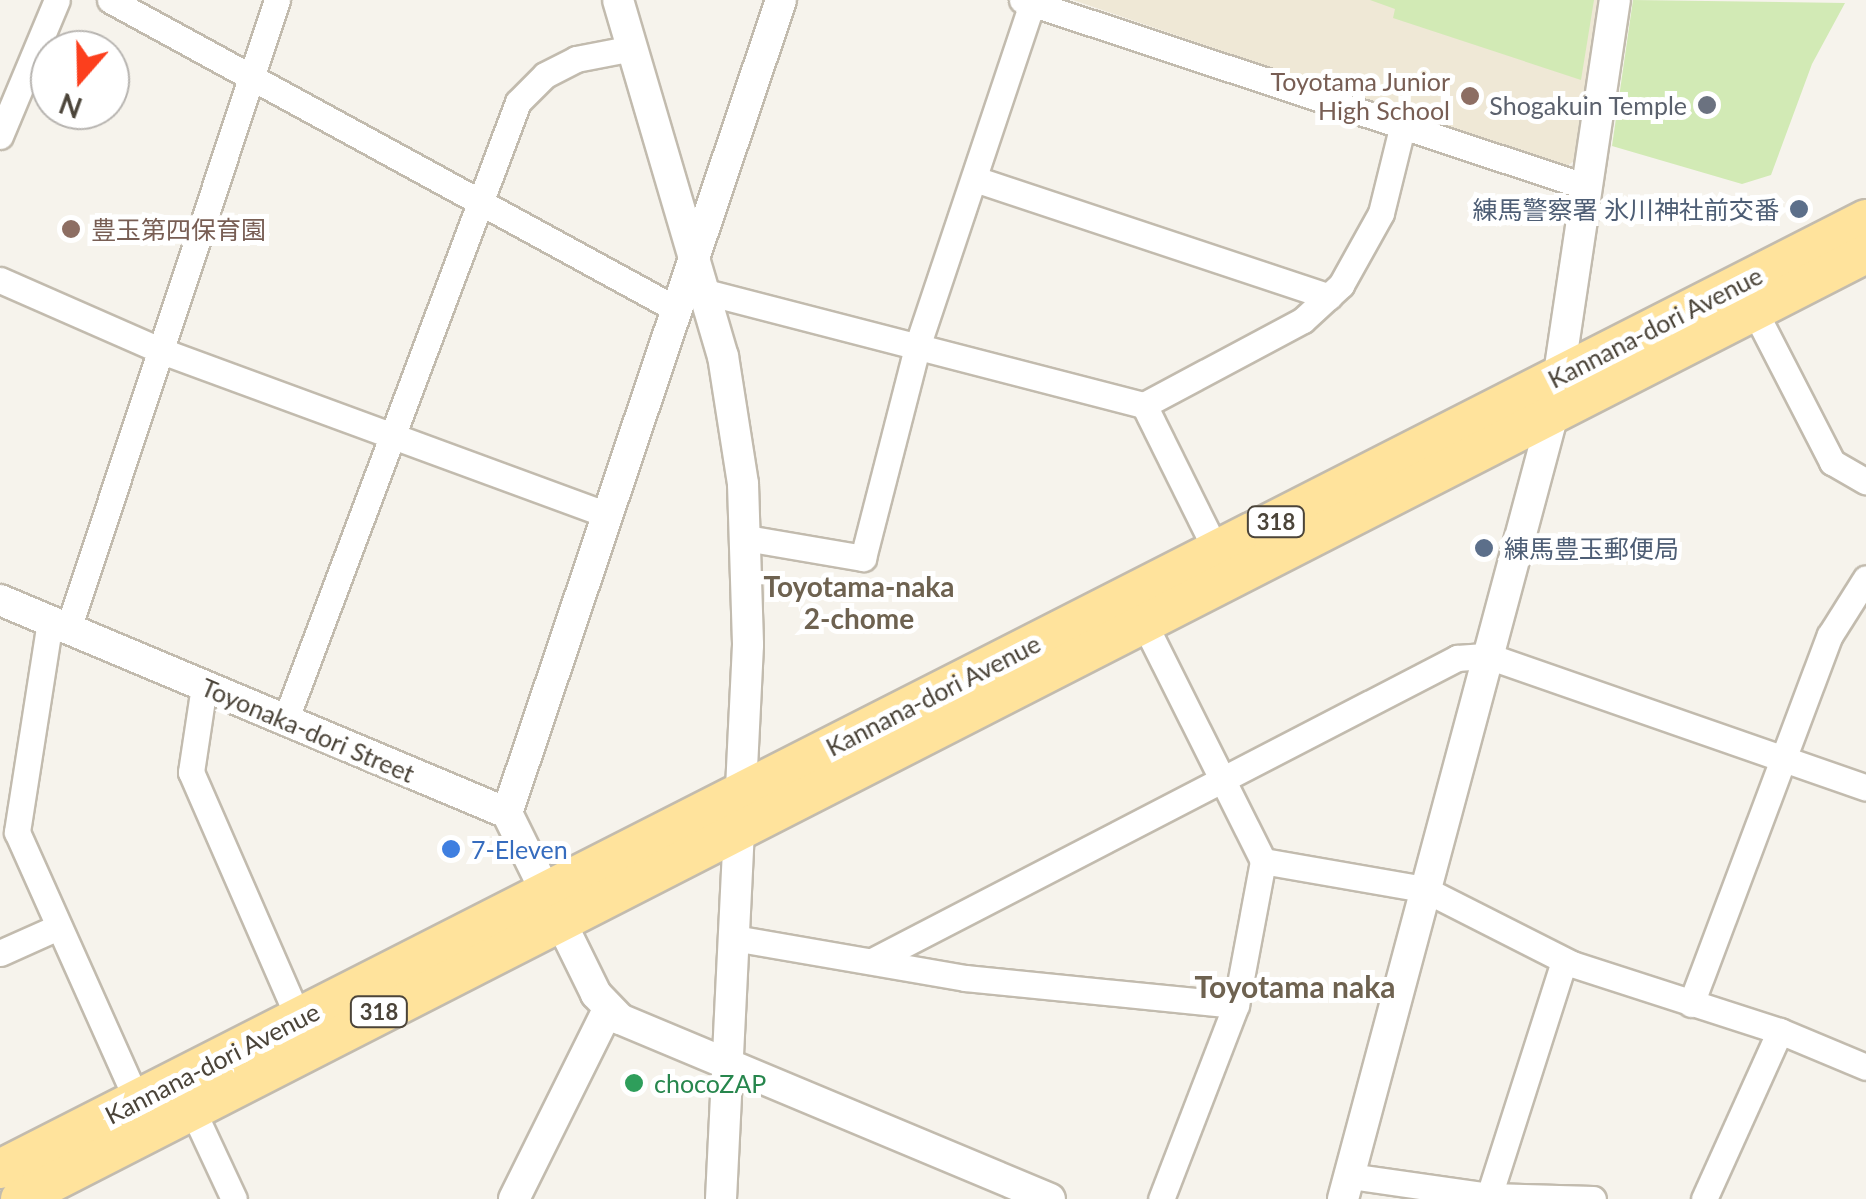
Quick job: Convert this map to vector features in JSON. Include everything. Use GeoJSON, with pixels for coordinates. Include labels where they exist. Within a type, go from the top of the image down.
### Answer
{"type":"FeatureCollection","features":[{"type":"Feature","properties":{"kind":"main road","name":"Kannana-dori Avenue"},"geometry":{"type":"LineString","coordinates":[[20,1199],[192,1109],[551,906],[740,810],[1216,552],[1866,219]]}},
{"type":"Feature","properties":{"kind":"main road","name":"Kannana-dori Avenue"},"geometry":{"type":"LineString","coordinates":[[740,810],[1144,623],[1866,254]]}},
{"type":"Feature","properties":{"kind":"main road","name":"Kannana-dori Avenue"},"geometry":{"type":"LineString","coordinates":[[0,1169],[299,1020],[551,906]]}},
{"type":"Feature","properties":{"kind":"street"},"geometry":{"type":"LineString","coordinates":[[0,136],[57,0]]}},
{"type":"Feature","properties":{"kind":"street"},"geometry":{"type":"LineString","coordinates":[[110,0],[676,308]]}},
{"type":"Feature","properties":{"kind":"street"},"geometry":{"type":"LineString","coordinates":[[137,1100],[58,928],[8,833],[59,625],[162,350],[277,0]]}},
{"type":"Feature","properties":{"kind":"street"},"geometry":{"type":"LineString","coordinates":[[618,0],[706,292],[729,389],[746,538],[740,810],[722,1199]]}},
{"type":"Feature","properties":{"kind":"street"},"geometry":{"type":"LineString","coordinates":[[782,0],[507,813],[551,906],[608,1010],[1050,1199]]}},
{"type":"Feature","properties":{"kind":"street"},"geometry":{"type":"LineString","coordinates":[[1594,1199],[1346,1187],[1553,414],[1615,0]]}},
{"type":"Feature","properties":{"kind":"street"},"geometry":{"type":"LineString","coordinates":[[746,538],[864,558],[918,344],[1029,1],[1402,128],[1587,186]]}},
{"type":"Feature","properties":{"kind":"street"},"geometry":{"type":"LineString","coordinates":[[286,720],[477,201],[518,102],[545,75],[633,48]]}},
{"type":"Feature","properties":{"kind":"street"},"geometry":{"type":"LineString","coordinates":[[706,292],[1144,405],[1303,320],[1329,297],[1370,240],[1402,128]]}},
{"type":"Feature","properties":{"kind":"street"},"geometry":{"type":"LineString","coordinates":[[974,179],[1329,297]]}},
{"type":"Feature","properties":{"kind":"street"},"geometry":{"type":"LineString","coordinates":[[0,280],[162,350],[606,514]]}},
{"type":"Feature","properties":{"kind":"street"},"geometry":{"type":"LineString","coordinates":[[1754,312],[1832,462],[1866,482]]}},
{"type":"Feature","properties":{"kind":"street"},"geometry":{"type":"LineString","coordinates":[[1144,405],[1216,552]]}},
{"type":"Feature","properties":{"kind":"street"},"geometry":{"type":"LineString","coordinates":[[1691,1004],[1830,635],[1866,578]]}},
{"type":"Feature","properties":{"kind":"street","name":"Toyonaka-dori Street"},"geometry":{"type":"LineString","coordinates":[[0,600],[507,813]]}},
{"type":"Feature","properties":{"kind":"street"},"geometry":{"type":"LineString","coordinates":[[1144,623],[1263,861],[1236,1004],[1161,1199]]}},
{"type":"Feature","properties":{"kind":"street"},"geometry":{"type":"LineString","coordinates":[[874,960],[1457,658],[1488,656],[1784,753],[1866,788]]}},
{"type":"Feature","properties":{"kind":"street"},"geometry":{"type":"LineString","coordinates":[[204,686],[191,772],[299,1020]]}},
{"type":"Feature","properties":{"kind":"street"},"geometry":{"type":"LineString","coordinates":[[1263,861],[1424,889],[1564,961],[1780,1031],[1866,1068]]}},
{"type":"Feature","properties":{"kind":"street"},"geometry":{"type":"LineString","coordinates":[[0,953],[58,928]]}},
{"type":"Feature","properties":{"kind":"street"},"geometry":{"type":"LineString","coordinates":[[734,938],[965,978],[1236,1004]]}},
{"type":"Feature","properties":{"kind":"street"},"geometry":{"type":"LineString","coordinates":[[1489,1196],[1564,961]]}},
{"type":"Feature","properties":{"kind":"street"},"geometry":{"type":"LineString","coordinates":[[514,1199],[608,1010]]}},
{"type":"Feature","properties":{"kind":"street"},"geometry":{"type":"LineString","coordinates":[[1704,1199],[1780,1031]]}},
{"type":"Feature","properties":{"kind":"street"},"geometry":{"type":"LineString","coordinates":[[192,1109],[234,1199]]}},
{"type":"Feature","properties":{"kind":"shaded area","name":"Toyotama Junior High School"},"geometry":{"type":"Polygon","coordinates":[[[1073,0],[1602,0],[1580,157],[1564,168],[1073,0]]]}},
{"type":"Feature","properties":{"kind":"green space"},"geometry":{"type":"Polygon","coordinates":[[[1370,0],[1594,0],[1581,80],[1393,18],[1395,9],[1370,0]]]}},
{"type":"Feature","properties":{"kind":"green space","name":"Shogakuin Temple"},"geometry":{"type":"Polygon","coordinates":[[[1633,0],[1845,3],[1812,64],[1771,175],[1742,184],[1612,146],[1633,0]]]}},
{"type":"Feature","properties":{"kind":"place","name":"Toyotama Junior High School"},"geometry":{"type":"Point","coordinates":[1470,96]}},
{"type":"Feature","properties":{"kind":"place","name":"Shogakuin Temple"},"geometry":{"type":"Point","coordinates":[1707,105]}},
{"type":"Feature","properties":{"kind":"place","name":"練馬警察署 氷川神社前交番"},"geometry":{"type":"Point","coordinates":[1799,209]}},
{"type":"Feature","properties":{"kind":"place","name":"豊玉第四保育園"},"geometry":{"type":"Point","coordinates":[71,229]}},
{"type":"Feature","properties":{"kind":"place","name":"練馬豊玉郵便局"},"geometry":{"type":"Point","coordinates":[1484,548]}},
{"type":"Feature","properties":{"kind":"place","name":"7-Eleven"},"geometry":{"type":"Point","coordinates":[451,849]}},
{"type":"Feature","properties":{"kind":"place","name":"chocoZAP"},"geometry":{"type":"Point","coordinates":[634,1083]}},
{"type":"Feature","properties":{"kind":"district","name":"Toyotama-naka 2-chome"},"geometry":{"type":"Point","coordinates":[859,602]}},
{"type":"Feature","properties":{"kind":"district","name":"Toyotama naka"},"geometry":{"type":"Point","coordinates":[1295,986]}}]}
